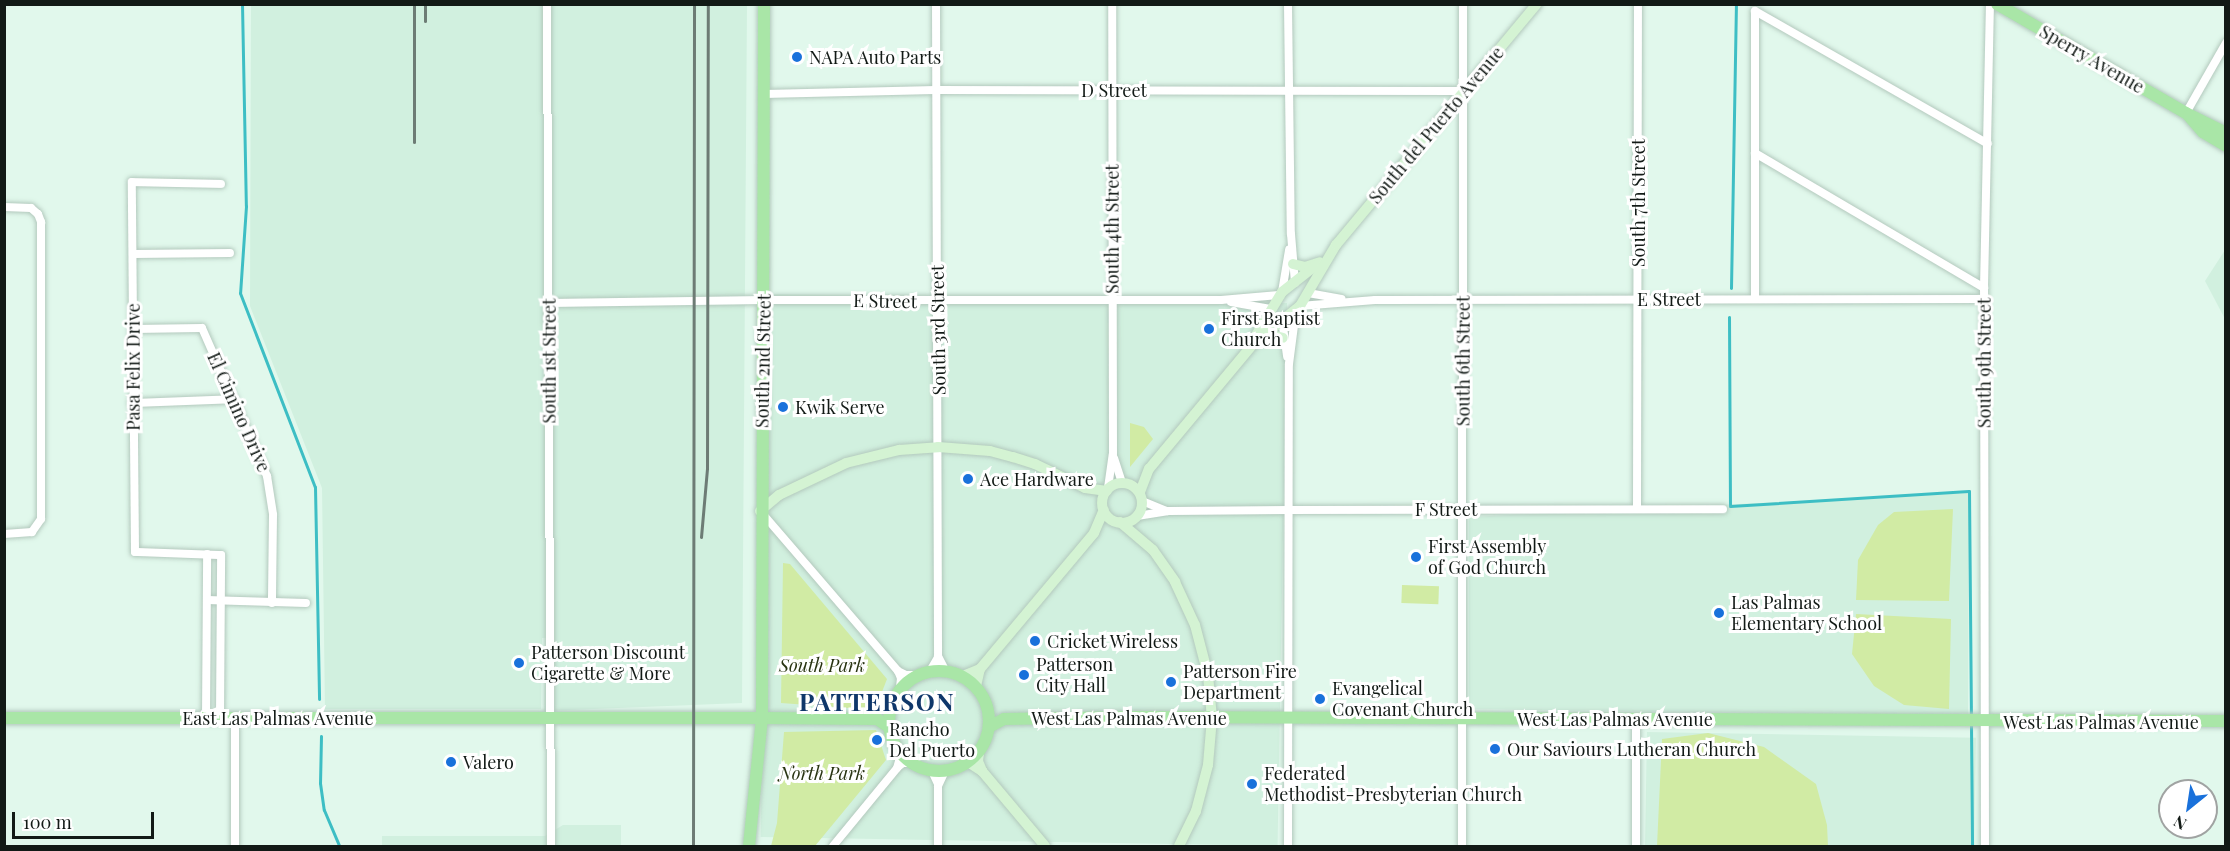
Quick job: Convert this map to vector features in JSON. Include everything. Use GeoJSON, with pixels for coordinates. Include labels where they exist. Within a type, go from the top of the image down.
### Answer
{"type":"FeatureCollection","features":[{"type":"Feature","properties":{"kind":"main road","name":"South 2nd Street"},"geometry":{"type":"LineString","coordinates":[[749,846],[762,718],[760,511],[764,300],[764,4]]}},
{"type":"Feature","properties":{"kind":"main road","name":"Sperry Avenue"},"geometry":{"type":"LineString","coordinates":[[1997,4],[2186,113],[2226,133]]}},
{"type":"Feature","properties":{"kind":"main road","name":"Sperry Avenue"},"geometry":{"type":"LineString","coordinates":[[2186,113],[2203,132],[2226,146]]}},
{"type":"Feature","properties":{"kind":"main road"},"geometry":{"type":"LineString","coordinates":[[945,670],[963,676],[976,686],[988,711],[989,727],[979,753],[968,762],[945,771],[932,771],[912,763],[894,744],[889,727],[890,710],[900,688],[916,675],[945,670]]}},
{"type":"Feature","properties":{"kind":"main road"},"geometry":{"type":"LineString","coordinates":[[877,719],[890,710]]}},
{"type":"Feature","properties":{"kind":"main road","name":"West Las Palmas Avenue"},"geometry":{"type":"LineString","coordinates":[[988,711],[1004,719],[1636,718],[1983,722],[2226,721]]}},
{"type":"Feature","properties":{"kind":"main road","name":"East Las Palmas Avenue"},"geometry":{"type":"LineString","coordinates":[[4,718],[551,718]]}},
{"type":"Feature","properties":{"kind":"main road"},"geometry":{"type":"LineString","coordinates":[[551,718],[877,719],[889,727]]}},
{"type":"Feature","properties":{"kind":"main road","name":"West Las Palmas Avenue"},"geometry":{"type":"LineString","coordinates":[[989,727],[1004,719]]}},
{"type":"Feature","properties":{"kind":"street","name":"South 1st Street"},"geometry":{"type":"LineString","coordinates":[[548,4],[551,846]]}},
{"type":"Feature","properties":{"kind":"street","name":"South 3rd Street"},"geometry":{"type":"LineString","coordinates":[[936,4],[938,656],[945,670]]}},
{"type":"Feature","properties":{"kind":"street","name":"South 4th Street"},"geometry":{"type":"LineString","coordinates":[[1108,489],[1113,454],[1112,4]]}},
{"type":"Feature","properties":{"kind":"street"},"geometry":{"type":"LineString","coordinates":[[1288,4],[1290,234],[1296,282],[1308,292]]}},
{"type":"Feature","properties":{"kind":"street","name":"South 6th Street"},"geometry":{"type":"LineString","coordinates":[[1462,846],[1463,4]]}},
{"type":"Feature","properties":{"kind":"street","name":"South del Puerto Avenue"},"geometry":{"type":"LineString","coordinates":[[1249,348],[1281,294],[1320,262],[1336,245],[1537,4]]}},
{"type":"Feature","properties":{"kind":"street","name":"South 7th Street"},"geometry":{"type":"LineString","coordinates":[[1637,509],[1638,4]]}},
{"type":"Feature","properties":{"kind":"street","name":"South 9th Street"},"geometry":{"type":"LineString","coordinates":[[1985,846],[1984,288],[1990,4]]}},
{"type":"Feature","properties":{"kind":"street"},"geometry":{"type":"LineString","coordinates":[[1755,299],[1755,11],[1988,144]]}},
{"type":"Feature","properties":{"kind":"street"},"geometry":{"type":"LineString","coordinates":[[2186,113],[2226,43]]}},
{"type":"Feature","properties":{"kind":"street","name":"D Street"},"geometry":{"type":"LineString","coordinates":[[764,94],[935,90],[1464,91]]}},
{"type":"Feature","properties":{"kind":"street"},"geometry":{"type":"LineString","coordinates":[[1755,153],[1984,288]]}},
{"type":"Feature","properties":{"kind":"street","name":"Pasa Felix Drive"},"geometry":{"type":"LineString","coordinates":[[207,554],[135,552],[132,182],[221,184]]}},
{"type":"Feature","properties":{"kind":"street"},"geometry":{"type":"LineString","coordinates":[[4,207],[26,207],[36,212],[40,222],[41,507],[41,519],[36,529],[26,534],[4,534]]}},
{"type":"Feature","properties":{"kind":"street"},"geometry":{"type":"LineString","coordinates":[[1281,294],[1290,234]]}},
{"type":"Feature","properties":{"kind":"street","name":"South del Puerto Avenue"},"geometry":{"type":"LineString","coordinates":[[1125,483],[1149,469],[1249,348],[1298,308],[1336,245]]}},
{"type":"Feature","properties":{"kind":"street"},"geometry":{"type":"LineString","coordinates":[[133,254],[230,253]]}},
{"type":"Feature","properties":{"kind":"street"},"geometry":{"type":"LineString","coordinates":[[1293,264],[1305,267],[1320,262]]}},
{"type":"Feature","properties":{"kind":"street","name":"E Street"},"geometry":{"type":"LineString","coordinates":[[1308,292],[1354,300]]}},
{"type":"Feature","properties":{"kind":"street","name":"E Street"},"geometry":{"type":"LineString","coordinates":[[549,303],[764,300],[938,302],[1221,300],[1281,294]]}},
{"type":"Feature","properties":{"kind":"street","name":"E Street"},"geometry":{"type":"LineString","coordinates":[[1298,308],[1354,300],[1984,299]]}},
{"type":"Feature","properties":{"kind":"street","name":"E Street"},"geometry":{"type":"LineString","coordinates":[[1221,300],[1270,310]]}},
{"type":"Feature","properties":{"kind":"street"},"geometry":{"type":"LineString","coordinates":[[1288,846],[1289,364],[1298,308]]}},
{"type":"Feature","properties":{"kind":"street"},"geometry":{"type":"LineString","coordinates":[[1270,310],[1281,320],[1289,364]]}},
{"type":"Feature","properties":{"kind":"street","name":"El Cimino Drive"},"geometry":{"type":"LineString","coordinates":[[133,329],[202,328],[267,476],[273,515],[272,603]]}},
{"type":"Feature","properties":{"kind":"street"},"geometry":{"type":"LineString","coordinates":[[1249,348],[1272,335],[1283,338]]}},
{"type":"Feature","properties":{"kind":"street"},"geometry":{"type":"LineString","coordinates":[[132,403],[234,399]]}},
{"type":"Feature","properties":{"kind":"street"},"geometry":{"type":"LineString","coordinates":[[900,688],[901,678],[898,671],[760,511],[779,495],[846,463],[899,450],[938,447],[980,450],[1013,457],[1035,464],[1094,490],[1108,489],[1125,483],[1141,496],[1137,517],[1147,544],[1175,582],[1195,625],[1208,675],[1212,718],[1203,788],[1179,846]]}},
{"type":"Feature","properties":{"kind":"street","name":"South 4th Street"},"geometry":{"type":"LineString","coordinates":[[1113,454],[1125,483]]}},
{"type":"Feature","properties":{"kind":"street","name":"South del Puerto Avenue"},"geometry":{"type":"LineString","coordinates":[[1141,496],[1149,469]]}},
{"type":"Feature","properties":{"kind":"street"},"geometry":{"type":"LineString","coordinates":[[1078,484],[1117,522],[1147,544]]}},
{"type":"Feature","properties":{"kind":"street"},"geometry":{"type":"LineString","coordinates":[[976,686],[980,669],[1095,533],[1108,489]]}},
{"type":"Feature","properties":{"kind":"street","name":"F Street"},"geometry":{"type":"LineString","coordinates":[[1141,496],[1168,511]]}},
{"type":"Feature","properties":{"kind":"street","name":"F Street"},"geometry":{"type":"LineString","coordinates":[[1137,517],[1168,511],[1723,509]]}},
{"type":"Feature","properties":{"kind":"street"},"geometry":{"type":"LineString","coordinates":[[1095,533],[1117,522],[1137,517]]}},
{"type":"Feature","properties":{"kind":"street"},"geometry":{"type":"LineString","coordinates":[[206,717],[207,554],[221,555],[220,717]]}},
{"type":"Feature","properties":{"kind":"street"},"geometry":{"type":"LineString","coordinates":[[207,600],[306,603]]}},
{"type":"Feature","properties":{"kind":"street","name":"South 3rd Street"},"geometry":{"type":"LineString","coordinates":[[930,671],[938,656]]}},
{"type":"Feature","properties":{"kind":"street"},"geometry":{"type":"LineString","coordinates":[[963,676],[980,669]]}},
{"type":"Feature","properties":{"kind":"street"},"geometry":{"type":"LineString","coordinates":[[898,671],[906,675],[916,675]]}},
{"type":"Feature","properties":{"kind":"street"},"geometry":{"type":"LineString","coordinates":[[235,718],[235,846]]}},
{"type":"Feature","properties":{"kind":"street"},"geometry":{"type":"LineString","coordinates":[[1636,718],[1636,846]]}},
{"type":"Feature","properties":{"kind":"street"},"geometry":{"type":"LineString","coordinates":[[979,753],[978,761],[982,771]]}},
{"type":"Feature","properties":{"kind":"street"},"geometry":{"type":"LineString","coordinates":[[897,768],[901,754]]}},
{"type":"Feature","properties":{"kind":"street"},"geometry":{"type":"LineString","coordinates":[[968,762],[982,771],[1045,846]]}},
{"type":"Feature","properties":{"kind":"street"},"geometry":{"type":"LineString","coordinates":[[833,846],[897,768],[903,763],[912,763]]}},
{"type":"Feature","properties":{"kind":"street"},"geometry":{"type":"LineString","coordinates":[[932,771],[938,786],[938,846]]}},
{"type":"Feature","properties":{"kind":"street"},"geometry":{"type":"LineString","coordinates":[[938,786],[945,771]]}},
{"type":"Feature","properties":{"kind":"shaded area"},"geometry":{"type":"Polygon","coordinates":[[[251,5],[747,5],[742,703],[544,711],[546,638],[542,638],[541,709],[325,709],[322,488],[250,306],[251,5]]]}},
{"type":"Feature","properties":{"kind":"shaded area"},"geometry":{"type":"Polygon","coordinates":[[[2226,250],[2225,319],[2205,281],[2226,250]]]}},
{"type":"Feature","properties":{"kind":"shaded area"},"geometry":{"type":"Polygon","coordinates":[[[770,294],[1287,303],[1278,846],[761,837],[770,294]]]}},
{"type":"Feature","properties":{"kind":"shaded area","name":"Las Palmas Elementary School"},"geometry":{"type":"Polygon","coordinates":[[[1969,493],[1968,716],[1469,709],[1469,517],[1969,493]]]}},
{"type":"Feature","properties":{"kind":"shaded area"},"geometry":{"type":"Polygon","coordinates":[[[1647,732],[1976,738],[1974,846],[1645,846],[1647,732]]]}},
{"type":"Feature","properties":{"kind":"shaded area"},"geometry":{"type":"Polygon","coordinates":[[[563,825],[621,825],[621,846],[382,846],[382,836],[545,836],[563,825]]]}},
{"type":"Feature","properties":{"kind":"green space"},"geometry":{"type":"Polygon","coordinates":[[[1130,423],[1144,427],[1153,439],[1130,467],[1130,423]]]}},
{"type":"Feature","properties":{"kind":"green space"},"geometry":{"type":"Polygon","coordinates":[[[1953,509],[1949,601],[1856,600],[1858,560],[1878,525],[1894,512],[1953,509]]]}},
{"type":"Feature","properties":{"kind":"green space","name":"South Park"},"geometry":{"type":"Polygon","coordinates":[[[783,563],[790,564],[887,679],[875,710],[781,703],[783,563]]]}},
{"type":"Feature","properties":{"kind":"green space"},"geometry":{"type":"Polygon","coordinates":[[[1402,585],[1439,586],[1438,604],[1401,603],[1402,585]]]}},
{"type":"Feature","properties":{"kind":"green space"},"geometry":{"type":"Polygon","coordinates":[[[1856,614],[1951,619],[1949,709],[1904,705],[1874,686],[1852,654],[1856,614]]]}},
{"type":"Feature","properties":{"kind":"green space","name":"North Park"},"geometry":{"type":"Polygon","coordinates":[[[876,730],[886,760],[815,846],[771,846],[777,823],[784,732],[876,730]]]}},
{"type":"Feature","properties":{"kind":"green space"},"geometry":{"type":"Polygon","coordinates":[[[1708,733],[1764,747],[1816,784],[1827,825],[1828,846],[1657,846],[1662,739],[1708,733]]]}},
{"type":"Feature","properties":{"kind":"waterway"},"geometry":{"type":"LineString","coordinates":[[242,4],[246,206],[240,293],[315,487],[319,699]]}},
{"type":"Feature","properties":{"kind":"waterway"},"geometry":{"type":"LineString","coordinates":[[1731,288],[1736,4]]}},
{"type":"Feature","properties":{"kind":"waterway"},"geometry":{"type":"LineString","coordinates":[[1729,317],[1730,506],[1969,491],[1971,718]]}},
{"type":"Feature","properties":{"kind":"waterway"},"geometry":{"type":"LineString","coordinates":[[1971,725],[1972,846]]}},
{"type":"Feature","properties":{"kind":"waterway"},"geometry":{"type":"LineString","coordinates":[[321,736],[320,783],[324,810],[339,846]]}},
{"type":"Feature","properties":{"kind":"railway"},"geometry":{"type":"LineString","coordinates":[[414,4],[414,142]]}},
{"type":"Feature","properties":{"kind":"railway"},"geometry":{"type":"LineString","coordinates":[[425,4],[425,21]]}},
{"type":"Feature","properties":{"kind":"railway"},"geometry":{"type":"LineString","coordinates":[[693,846],[694,4]]}},
{"type":"Feature","properties":{"kind":"railway"},"geometry":{"type":"LineString","coordinates":[[701,537],[707,468],[708,4]]}},
{"type":"Feature","properties":{"kind":"place","name":"NAPA Auto Parts"},"geometry":{"type":"Point","coordinates":[797,57]}},
{"type":"Feature","properties":{"kind":"place","name":"First Baptist Church"},"geometry":{"type":"Point","coordinates":[1209,329]}},
{"type":"Feature","properties":{"kind":"place","name":"Kwik Serve"},"geometry":{"type":"Point","coordinates":[783,407]}},
{"type":"Feature","properties":{"kind":"place","name":"Ace Hardware"},"geometry":{"type":"Point","coordinates":[968,479]}},
{"type":"Feature","properties":{"kind":"place","name":"First Assembly of God Church"},"geometry":{"type":"Point","coordinates":[1416,557]}},
{"type":"Feature","properties":{"kind":"place","name":"Las Palmas Elementary School"},"geometry":{"type":"Point","coordinates":[1719,613]}},
{"type":"Feature","properties":{"kind":"place","name":"Cricket Wireless"},"geometry":{"type":"Point","coordinates":[1035,641]}},
{"type":"Feature","properties":{"kind":"place","name":"Patterson Discount Cigarette & More"},"geometry":{"type":"Point","coordinates":[519,663]}},
{"type":"Feature","properties":{"kind":"place","name":"Patterson City Hall"},"geometry":{"type":"Point","coordinates":[1024,675]}},
{"type":"Feature","properties":{"kind":"place","name":"Patterson Fire Department"},"geometry":{"type":"Point","coordinates":[1171,682]}},
{"type":"Feature","properties":{"kind":"place","name":"Evangelical Covenant Church"},"geometry":{"type":"Point","coordinates":[1320,699]}},
{"type":"Feature","properties":{"kind":"place","name":"Rancho Del Puerto"},"geometry":{"type":"Point","coordinates":[877,740]}},
{"type":"Feature","properties":{"kind":"place","name":"Our Saviours Lutheran Church"},"geometry":{"type":"Point","coordinates":[1495,749]}},
{"type":"Feature","properties":{"kind":"place","name":"Valero"},"geometry":{"type":"Point","coordinates":[451,762]}},
{"type":"Feature","properties":{"kind":"place","name":"Federated Methodist-Presbyterian Church"},"geometry":{"type":"Point","coordinates":[1252,784]}},
{"type":"Feature","properties":{"kind":"district","name":"PATTERSON"},"geometry":{"type":"Point","coordinates":[877,702]}}]}
